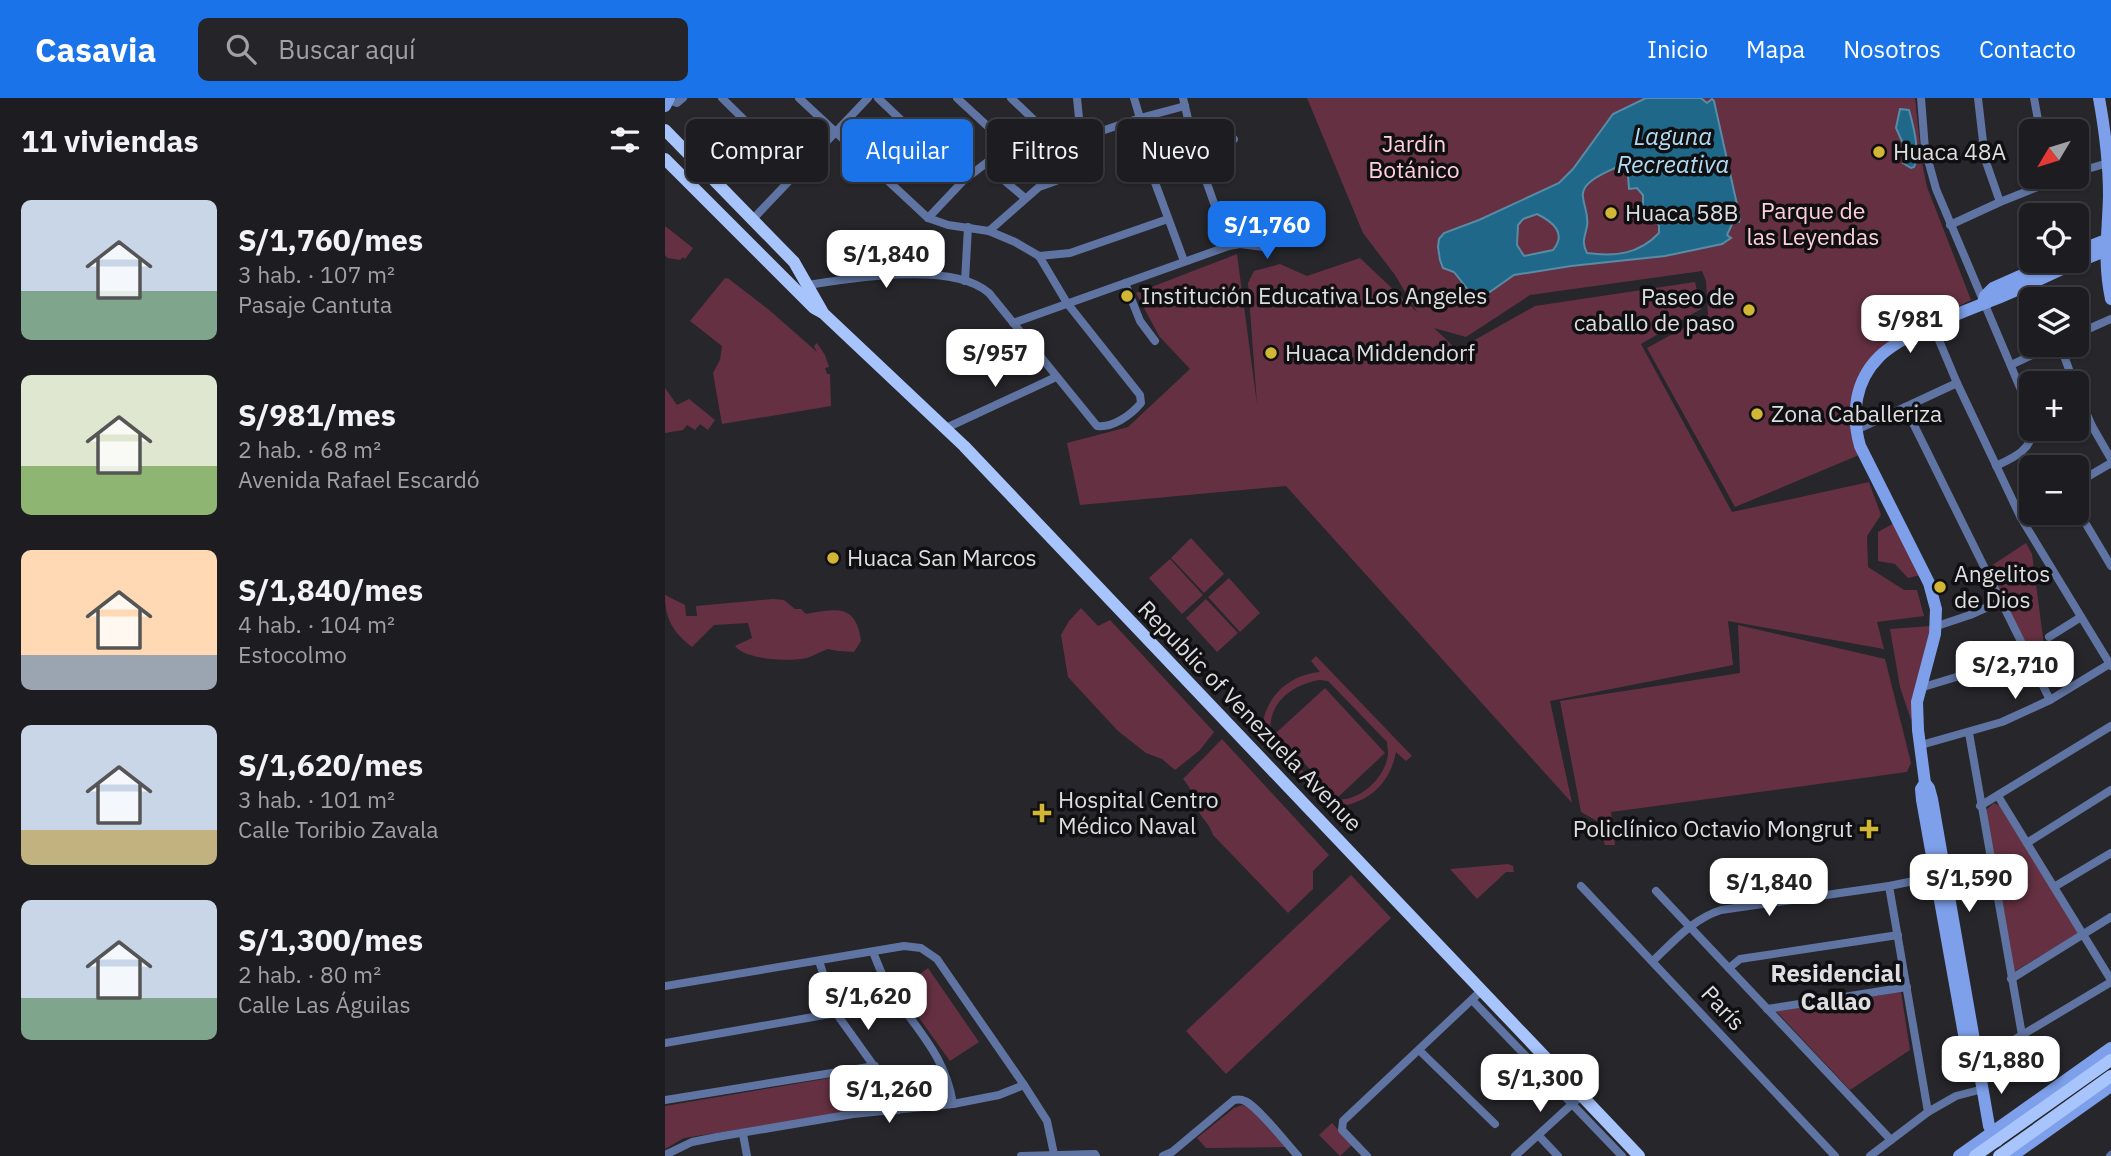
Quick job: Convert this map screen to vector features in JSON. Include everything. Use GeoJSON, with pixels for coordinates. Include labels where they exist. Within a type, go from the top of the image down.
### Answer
{"type":"FeatureCollection","features":[{"type":"Feature","properties":{"kind":"main road","name":"Republic of Venezuela Avenue"},"geometry":{"type":"LineString","coordinates":[[665,130],[786,253],[796,265],[823,313]]}},
{"type":"Feature","properties":{"kind":"main road","name":"Republic of Venezuela Avenue"},"geometry":{"type":"LineString","coordinates":[[665,159],[814,308],[823,313],[947,428],[1482,990],[1577,1099],[1639,1156]]}},
{"type":"Feature","properties":{"kind":"main road"},"geometry":{"type":"LineString","coordinates":[[774,268],[785,265],[786,253]]}},
{"type":"Feature","properties":{"kind":"main road"},"geometry":{"type":"LineString","coordinates":[[1975,1156],[1991,1139],[2111,1060]]}},
{"type":"Feature","properties":{"kind":"main road"},"geometry":{"type":"LineString","coordinates":[[2006,1155],[2111,1076]]}},
{"type":"Feature","properties":{"kind":"street"},"geometry":{"type":"LineString","coordinates":[[668,102],[677,103],[683,98]]}},
{"type":"Feature","properties":{"kind":"street"},"geometry":{"type":"LineString","coordinates":[[722,98],[744,119]]}},
{"type":"Feature","properties":{"kind":"street"},"geometry":{"type":"LineString","coordinates":[[799,98],[928,218],[948,225],[989,231],[1016,242],[1039,256],[1067,303],[1140,395],[1141,402],[1137,408],[1110,425],[1097,426],[988,291],[965,281],[915,273],[808,285]]}},
{"type":"Feature","properties":{"kind":"street"},"geometry":{"type":"LineString","coordinates":[[828,141],[868,98]]}},
{"type":"Feature","properties":{"kind":"street"},"geometry":{"type":"LineString","coordinates":[[878,98],[900,119]]}},
{"type":"Feature","properties":{"kind":"street"},"geometry":{"type":"LineString","coordinates":[[957,98],[987,126]]}},
{"type":"Feature","properties":{"kind":"street"},"geometry":{"type":"LineString","coordinates":[[1011,98],[1033,119]]}},
{"type":"Feature","properties":{"kind":"street"},"geometry":{"type":"LineString","coordinates":[[1077,98],[1079,119]]}},
{"type":"Feature","properties":{"kind":"street"},"geometry":{"type":"LineString","coordinates":[[1134,98],[1140,118]]}},
{"type":"Feature","properties":{"kind":"street"},"geometry":{"type":"LineString","coordinates":[[1921,98],[1928,167],[2019,384]]}},
{"type":"Feature","properties":{"kind":"street"},"geometry":{"type":"LineString","coordinates":[[1977,98],[1985,159],[2000,202]]}},
{"type":"Feature","properties":{"kind":"street"},"geometry":{"type":"LineString","coordinates":[[2034,98],[2038,119]]}},
{"type":"Feature","properties":{"kind":"street"},"geometry":{"type":"LineString","coordinates":[[2099,98],[2108,163],[2107,281],[2111,299]]}},
{"type":"Feature","properties":{"kind":"street"},"geometry":{"type":"LineString","coordinates":[[1103,131],[1184,102]]}},
{"type":"Feature","properties":{"kind":"street"},"geometry":{"type":"LineString","coordinates":[[973,173],[987,162]]}},
{"type":"Feature","properties":{"kind":"street"},"geometry":{"type":"LineString","coordinates":[[2089,169],[2108,163]]}},
{"type":"Feature","properties":{"kind":"street"},"geometry":{"type":"LineString","coordinates":[[753,219],[790,182]]}},
{"type":"Feature","properties":{"kind":"street"},"geometry":{"type":"LineString","coordinates":[[928,218],[962,182]]}},
{"type":"Feature","properties":{"kind":"street"},"geometry":{"type":"LineString","coordinates":[[1006,182],[1025,198]]}},
{"type":"Feature","properties":{"kind":"street"},"geometry":{"type":"LineString","coordinates":[[989,231],[1025,198],[1042,185],[1052,182]]}},
{"type":"Feature","properties":{"kind":"street"},"geometry":{"type":"LineString","coordinates":[[1154,182],[1184,261]]}},
{"type":"Feature","properties":{"kind":"street"},"geometry":{"type":"LineString","coordinates":[[1207,182],[1229,246]]}},
{"type":"Feature","properties":{"kind":"street"},"geometry":{"type":"LineString","coordinates":[[1950,225],[2027,189]]}},
{"type":"Feature","properties":{"kind":"street"},"geometry":{"type":"LineString","coordinates":[[1013,323],[1229,246],[1240,244],[1261,247],[1267,241],[1258,211]]}},
{"type":"Feature","properties":{"kind":"street"},"geometry":{"type":"LineString","coordinates":[[1039,256],[1075,251],[1168,219]]}},
{"type":"Feature","properties":{"kind":"street"},"geometry":{"type":"LineString","coordinates":[[965,281],[968,228]]}},
{"type":"Feature","properties":{"kind":"street"},"geometry":{"type":"LineString","coordinates":[[2089,248],[2108,244]]}},
{"type":"Feature","properties":{"kind":"street"},"geometry":{"type":"LineString","coordinates":[[1991,1139],[1974,1064],[1941,876],[1921,789],[1925,783],[1917,715],[1920,688],[1937,626],[1936,609],[1929,583],[1860,446],[1855,419],[1858,395],[1872,366],[1888,349],[2108,244]]}},
{"type":"Feature","properties":{"kind":"street"},"geometry":{"type":"LineString","coordinates":[[1983,303],[1985,296],[1993,288],[2027,273]]}},
{"type":"Feature","properties":{"kind":"street"},"geometry":{"type":"LineString","coordinates":[[1125,283],[1138,318],[1155,341]]}},
{"type":"Feature","properties":{"kind":"street"},"geometry":{"type":"LineString","coordinates":[[2089,329],[2111,319]]}},
{"type":"Feature","properties":{"kind":"street"},"geometry":{"type":"LineString","coordinates":[[1933,326],[2019,514]]}},
{"type":"Feature","properties":{"kind":"street"},"geometry":{"type":"LineString","coordinates":[[2011,365],[2028,357]]}},
{"type":"Feature","properties":{"kind":"street"},"geometry":{"type":"LineString","coordinates":[[947,428],[1056,377]]}},
{"type":"Feature","properties":{"kind":"street"},"geometry":{"type":"LineString","coordinates":[[1856,430],[1957,383]]}},
{"type":"Feature","properties":{"kind":"street"},"geometry":{"type":"LineString","coordinates":[[1905,407],[2050,700]]}},
{"type":"Feature","properties":{"kind":"street"},"geometry":{"type":"LineString","coordinates":[[2089,419],[2111,461],[2089,475]]}},
{"type":"Feature","properties":{"kind":"street"},"geometry":{"type":"LineString","coordinates":[[1996,466],[2025,450],[2031,441]]}},
{"type":"Feature","properties":{"kind":"street"},"geometry":{"type":"LineString","coordinates":[[1920,745],[2002,722],[2050,700],[2111,664],[2025,525]]}},
{"type":"Feature","properties":{"kind":"street"},"geometry":{"type":"LineString","coordinates":[[2087,525],[2111,566]]}},
{"type":"Feature","properties":{"kind":"street"},"geometry":{"type":"LineString","coordinates":[[1937,626],[2001,601]]}},
{"type":"Feature","properties":{"kind":"street"},"geometry":{"type":"LineString","coordinates":[[2049,637],[2081,617]]}},
{"type":"Feature","properties":{"kind":"street"},"geometry":{"type":"LineString","coordinates":[[1920,688],[1963,675],[2025,649]]}},
{"type":"Feature","properties":{"kind":"street"},"geometry":{"type":"LineString","coordinates":[[1980,806],[2111,726]]}},
{"type":"Feature","properties":{"kind":"street"},"geometry":{"type":"LineString","coordinates":[[1969,733],[2022,1035]]}},
{"type":"Feature","properties":{"kind":"street"},"geometry":{"type":"LineString","coordinates":[[2027,843],[2111,790]]}},
{"type":"Feature","properties":{"kind":"street"},"geometry":{"type":"LineString","coordinates":[[1974,1064],[2111,981],[1998,796]]}},
{"type":"Feature","properties":{"kind":"street"},"geometry":{"type":"LineString","coordinates":[[2054,887],[2111,853]]}},
{"type":"Feature","properties":{"kind":"street"},"geometry":{"type":"LineString","coordinates":[[1653,961],[1689,926],[1705,915],[1941,876]]}},
{"type":"Feature","properties":{"kind":"street","name":"París"},"geometry":{"type":"LineString","coordinates":[[1581,886],[1835,1156]]}},
{"type":"Feature","properties":{"kind":"street"},"geometry":{"type":"LineString","coordinates":[[1889,886],[1928,1112]]}},
{"type":"Feature","properties":{"kind":"street"},"geometry":{"type":"LineString","coordinates":[[1944,896],[1996,888]]}},
{"type":"Feature","properties":{"kind":"street"},"geometry":{"type":"LineString","coordinates":[[1655,891],[1891,1140]]}},
{"type":"Feature","properties":{"kind":"street"},"geometry":{"type":"LineString","coordinates":[[2011,979],[2111,917]]}},
{"type":"Feature","properties":{"kind":"street"},"geometry":{"type":"LineString","coordinates":[[1729,968],[1740,959],[1898,935]]}},
{"type":"Feature","properties":{"kind":"street"},"geometry":{"type":"LineString","coordinates":[[665,986],[904,946],[921,948],[937,960],[1024,1084],[1047,1121],[1054,1154]]}},
{"type":"Feature","properties":{"kind":"street"},"geometry":{"type":"LineString","coordinates":[[873,952],[888,985],[942,1064],[950,1083],[953,1104]]}},
{"type":"Feature","properties":{"kind":"street"},"geometry":{"type":"LineString","coordinates":[[819,961],[837,1013],[875,1066],[898,1110]]}},
{"type":"Feature","properties":{"kind":"street"},"geometry":{"type":"LineString","coordinates":[[1767,1009],[1906,987]]}},
{"type":"Feature","properties":{"kind":"street"},"geometry":{"type":"LineString","coordinates":[[1367,1156],[1342,1130],[1343,1121],[1482,990]]}},
{"type":"Feature","properties":{"kind":"street"},"geometry":{"type":"LineString","coordinates":[[1472,1000],[1577,1099],[1622,1156]]}},
{"type":"Feature","properties":{"kind":"street"},"geometry":{"type":"LineString","coordinates":[[665,1043],[837,1013]]}},
{"type":"Feature","properties":{"kind":"street"},"geometry":{"type":"LineString","coordinates":[[1959,1156],[1991,1139],[2111,1048]]}},
{"type":"Feature","properties":{"kind":"street"},"geometry":{"type":"LineString","coordinates":[[1419,1050],[1495,1124]]}},
{"type":"Feature","properties":{"kind":"street"},"geometry":{"type":"LineString","coordinates":[[665,1100],[875,1066]]}},
{"type":"Feature","properties":{"kind":"street"},"geometry":{"type":"LineString","coordinates":[[665,1155],[692,1142],[853,1114],[953,1104],[999,1096],[1024,1084]]}},
{"type":"Feature","properties":{"kind":"street"},"geometry":{"type":"LineString","coordinates":[[2006,1155],[2111,1086]]}},
{"type":"Feature","properties":{"kind":"street"},"geometry":{"type":"LineString","coordinates":[[1870,1156],[1928,1112],[1955,1096],[1979,1090]]}},
{"type":"Feature","properties":{"kind":"street"},"geometry":{"type":"LineString","coordinates":[[1163,1156],[1175,1154],[1234,1100],[1240,1099],[1245,1100],[1298,1156]]}},
{"type":"Feature","properties":{"kind":"street"},"geometry":{"type":"LineString","coordinates":[[1515,1156],[1577,1099]]}},
{"type":"Feature","properties":{"kind":"street"},"geometry":{"type":"LineString","coordinates":[[743,1134],[747,1156]]}},
{"type":"Feature","properties":{"kind":"street"},"geometry":{"type":"LineString","coordinates":[[1539,1136],[1558,1156]]}},
{"type":"Feature","properties":{"kind":"street"},"geometry":{"type":"LineString","coordinates":[[1021,1156],[1096,1156]]}},
{"type":"Feature","properties":{"kind":"green space"},"geometry":{"type":"Polygon","coordinates":[[[1307,98],[1915,98],[1927,187],[1971,300],[1917,327],[1864,366],[1859,455],[1735,507],[1647,348],[1708,315],[1706,281],[1702,271],[1530,295],[1466,337],[1434,328],[1457,350],[1535,306],[1695,282],[1701,309],[1641,344],[1732,512],[1869,482],[1881,515],[1867,536],[1868,567],[1904,590],[1917,590],[1924,616],[1877,622],[1884,649],[1728,621],[1733,665],[1550,701],[1572,803],[1286,486],[1080,505],[1067,443],[1128,427],[1190,369],[1159,336],[1136,293],[1237,254],[1257,404],[1248,283],[1254,271],[1280,264],[1307,276],[1360,258],[1417,312],[1395,275],[1363,233],[1307,98]]]}},
{"type":"Feature","properties":{"kind":"green space"},"geometry":{"type":"Polygon","coordinates":[[[665,226],[693,248],[685,259],[668,258],[665,255],[665,226]]]}},
{"type":"Feature","properties":{"kind":"green space"},"geometry":{"type":"Polygon","coordinates":[[[725,278],[768,309],[817,352],[814,346],[817,343],[829,367],[825,368],[827,374],[830,374],[831,406],[722,424],[713,373],[720,360],[722,346],[690,321],[725,278]]]}},
{"type":"Feature","properties":{"kind":"green space"},"geometry":{"type":"Polygon","coordinates":[[[665,388],[677,405],[689,399],[715,420],[708,430],[700,424],[695,430],[687,425],[683,430],[665,433],[665,388]]]}},
{"type":"Feature","properties":{"kind":"green space"},"geometry":{"type":"Polygon","coordinates":[[[1898,521],[1925,574],[1908,578],[1895,564],[1878,561],[1878,532],[1898,521]]]}},
{"type":"Feature","properties":{"kind":"green space"},"geometry":{"type":"Polygon","coordinates":[[[1191,538],[1224,574],[1204,593],[1171,558],[1191,538]]]}},
{"type":"Feature","properties":{"kind":"green space"},"geometry":{"type":"Polygon","coordinates":[[[2026,543],[2032,554],[2049,683],[2046,686],[1988,568],[2026,543]]]}},
{"type":"Feature","properties":{"kind":"green space"},"geometry":{"type":"Polygon","coordinates":[[[1170,559],[1203,595],[1182,614],[1149,578],[1170,559]]]}},
{"type":"Feature","properties":{"kind":"green space"},"geometry":{"type":"Polygon","coordinates":[[[1229,578],[1260,613],[1240,632],[1208,597],[1229,578]]]}},
{"type":"Feature","properties":{"kind":"green space"},"geometry":{"type":"Polygon","coordinates":[[[665,595],[685,605],[686,616],[697,616],[696,606],[773,599],[784,600],[806,614],[843,611],[855,620],[861,641],[854,652],[828,649],[807,658],[769,659],[741,651],[735,646],[752,638],[748,623],[714,625],[692,647],[671,624],[665,595]]]}},
{"type":"Feature","properties":{"kind":"green space"},"geometry":{"type":"Polygon","coordinates":[[[1206,599],[1238,633],[1217,652],[1186,618],[1206,599]]]}},
{"type":"Feature","properties":{"kind":"green space"},"geometry":{"type":"Polygon","coordinates":[[[1081,608],[1098,626],[1110,620],[1214,732],[1200,750],[1175,770],[1162,759],[1146,753],[1118,731],[1068,677],[1061,635],[1081,608]]]}},
{"type":"Feature","properties":{"kind":"green space"},"geometry":{"type":"Polygon","coordinates":[[[1738,625],[1885,659],[1911,763],[1907,772],[1611,812],[1615,845],[1605,845],[1597,821],[1581,812],[1560,701],[1740,673],[1738,625]]]}},
{"type":"Feature","properties":{"kind":"green space"},"geometry":{"type":"Polygon","coordinates":[[[1931,626],[1911,720],[1900,687],[1890,629],[1931,626]]]}},
{"type":"Feature","properties":{"kind":"green space"},"geometry":{"type":"Polygon","coordinates":[[[1316,656],[1412,756],[1406,761],[1396,752],[1389,774],[1376,790],[1358,801],[1337,807],[1347,818],[1342,823],[1248,723],[1253,718],[1262,727],[1268,706],[1281,689],[1298,678],[1320,672],[1311,661],[1316,656]],[[1328,681],[1309,682],[1282,698],[1272,716],[1272,738],[1326,796],[1346,799],[1366,790],[1381,774],[1388,754],[1387,742],[1328,681]]]}},
{"type":"Feature","properties":{"kind":"green space"},"geometry":{"type":"Polygon","coordinates":[[[1325,688],[1385,753],[1337,798],[1276,733],[1325,688]]]}},
{"type":"Feature","properties":{"kind":"green space"},"geometry":{"type":"Polygon","coordinates":[[[1222,739],[1329,855],[1313,871],[1313,889],[1288,913],[1213,835],[1183,779],[1222,739]]]}},
{"type":"Feature","properties":{"kind":"green space"},"geometry":{"type":"Polygon","coordinates":[[[1994,803],[2000,806],[2077,930],[2077,934],[2012,973],[1986,810],[1994,803]]]}},
{"type":"Feature","properties":{"kind":"green space"},"geometry":{"type":"Polygon","coordinates":[[[1508,864],[1513,866],[1514,872],[1506,872],[1477,899],[1450,869],[1508,864]]]}},
{"type":"Feature","properties":{"kind":"green space"},"geometry":{"type":"Polygon","coordinates":[[[1351,875],[1391,918],[1226,1074],[1186,1031],[1351,875]]]}},
{"type":"Feature","properties":{"kind":"green space"},"geometry":{"type":"Polygon","coordinates":[[[928,968],[979,1042],[950,1061],[899,990],[928,968]]]}},
{"type":"Feature","properties":{"kind":"green space"},"geometry":{"type":"Polygon","coordinates":[[[1901,992],[1910,1050],[1850,1090],[1776,1011],[1901,992]]]}},
{"type":"Feature","properties":{"kind":"green space"},"geometry":{"type":"Polygon","coordinates":[[[872,1071],[888,1100],[888,1106],[684,1138],[665,1149],[665,1106],[872,1071]]]}},
{"type":"Feature","properties":{"kind":"green space"},"geometry":{"type":"Polygon","coordinates":[[[1242,1105],[1250,1108],[1286,1147],[1206,1148],[1197,1138],[1234,1108],[1242,1105]]]}},
{"type":"Feature","properties":{"kind":"green space"},"geometry":{"type":"Polygon","coordinates":[[[1332,1123],[1352,1145],[1340,1156],[1319,1135],[1332,1123]]]}},
{"type":"Feature","properties":{"kind":"water","name":"Laguna Recreativa"},"geometry":{"type":"Polygon","coordinates":[[[1646,98],[1701,98],[1707,103],[1712,99],[1714,101],[1740,218],[1739,222],[1733,222],[1727,235],[1731,238],[1722,244],[1665,256],[1514,275],[1477,301],[1454,272],[1443,268],[1439,239],[1444,233],[1559,183],[1573,169],[1613,114],[1646,98]],[[1619,166],[1590,182],[1583,191],[1587,215],[1584,243],[1587,253],[1608,255],[1635,250],[1659,233],[1659,225],[1643,206],[1643,195],[1637,188],[1629,189],[1628,176],[1623,167],[1619,166]],[[1537,214],[1523,219],[1518,225],[1517,245],[1524,256],[1553,250],[1559,238],[1553,224],[1537,214]]]}},
{"type":"Feature","properties":{"kind":"water"},"geometry":{"type":"Polygon","coordinates":[[[1900,109],[1909,110],[1917,147],[1916,161],[1911,168],[1903,163],[1905,148],[1896,128],[1900,109]]]}},
{"type":"Feature","properties":{"kind":"place","name":"Huaca 48A"},"geometry":{"type":"Point","coordinates":[1879,152]}},
{"type":"Feature","properties":{"kind":"place","name":"Huaca 58B"},"geometry":{"type":"Point","coordinates":[1611,213]}},
{"type":"Feature","properties":{"kind":"place","name":"Institución Educativa Los Angeles"},"geometry":{"type":"Point","coordinates":[1127,296]}},
{"type":"Feature","properties":{"kind":"place","name":"Paseo de caballo de paso"},"geometry":{"type":"Point","coordinates":[1749,310]}},
{"type":"Feature","properties":{"kind":"place","name":"Huaca Middendorf"},"geometry":{"type":"Point","coordinates":[1271,353]}},
{"type":"Feature","properties":{"kind":"place","name":"Zona Caballeriza"},"geometry":{"type":"Point","coordinates":[1757,414]}},
{"type":"Feature","properties":{"kind":"place","name":"Huaca San Marcos"},"geometry":{"type":"Point","coordinates":[833,558]}},
{"type":"Feature","properties":{"kind":"place","name":"Angelitos de Dios"},"geometry":{"type":"Point","coordinates":[1940,587]}},
{"type":"Feature","properties":{"kind":"place","name":"Hospital Centro Médico Naval"},"geometry":{"type":"Point","coordinates":[1042,813]}},
{"type":"Feature","properties":{"kind":"place","name":"Policlínico Octavio Mongrut"},"geometry":{"type":"Point","coordinates":[1869,829]}},
{"type":"Feature","properties":{"kind":"district","name":"Residencial Callao"},"geometry":{"type":"Point","coordinates":[1836,988]}},
{"type":"Feature","properties":{"kind":"park label","name":"Jardín Botánico"},"geometry":{"type":"Point","coordinates":[1414,157]}},
{"type":"Feature","properties":{"kind":"park label","name":"Parque de las Leyendas"},"geometry":{"type":"Point","coordinates":[1813,224]}}]}
